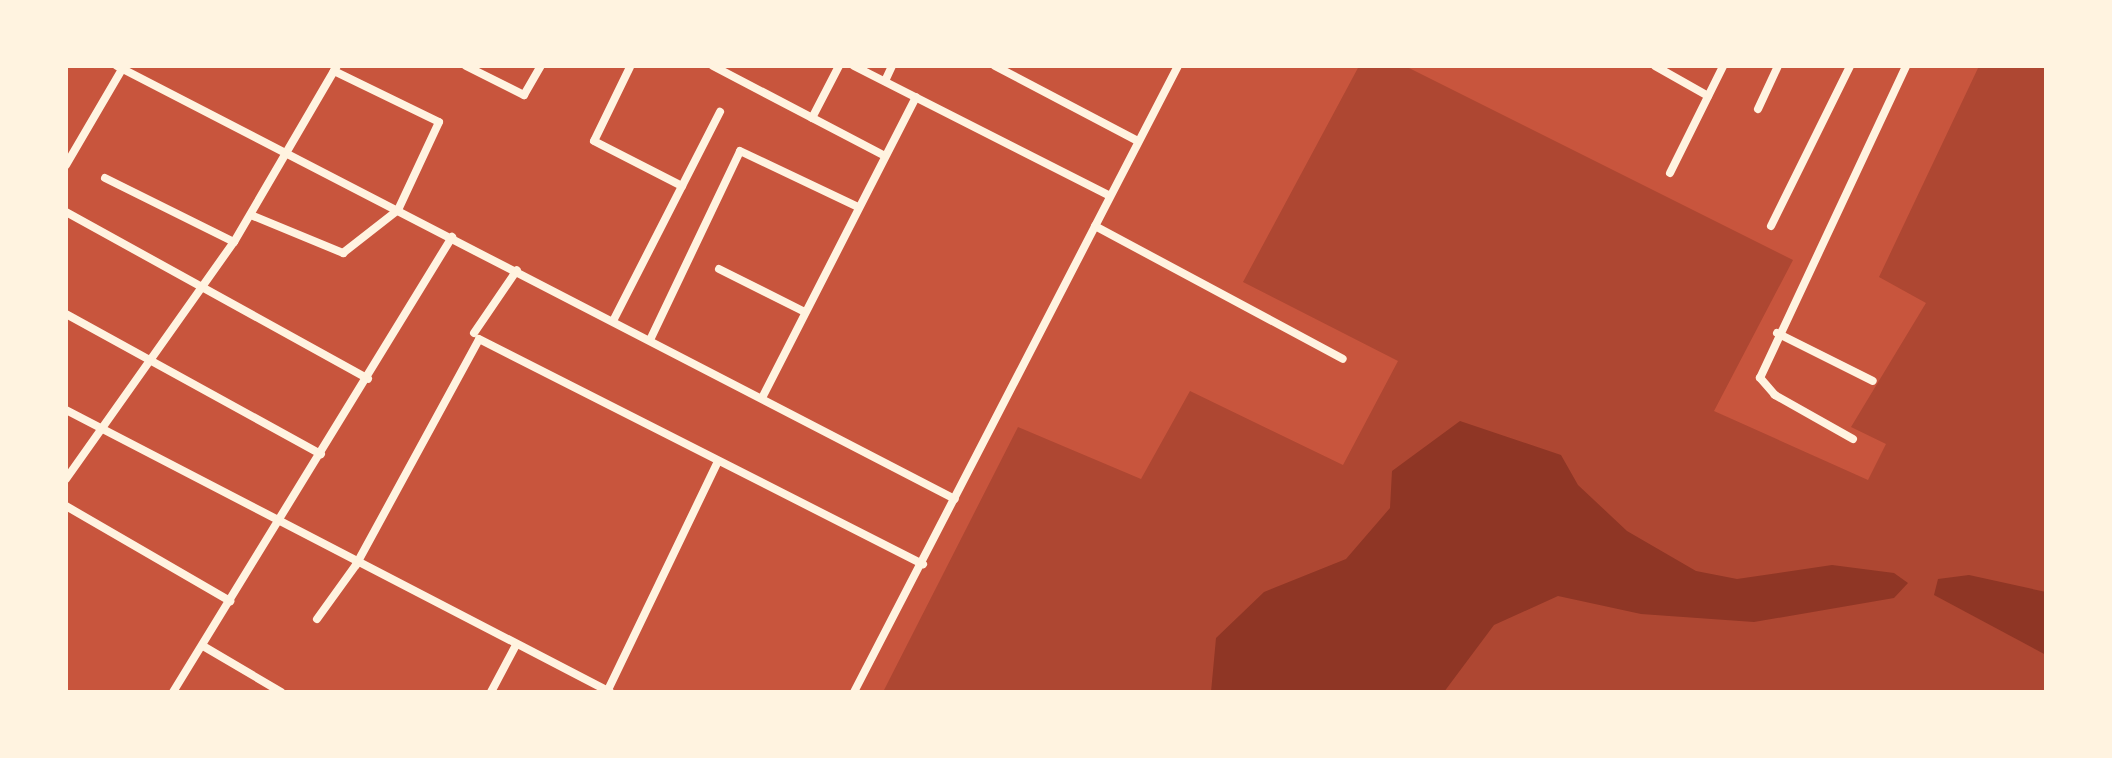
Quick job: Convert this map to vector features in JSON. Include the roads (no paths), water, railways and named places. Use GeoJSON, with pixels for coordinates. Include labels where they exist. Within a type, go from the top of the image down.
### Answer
{"type":"FeatureCollection","features":[{"type":"Feature","properties":{"kind":"street"},"geometry":{"type":"LineString","coordinates":[[466,66],[524,95],[541,66]]}},
{"type":"Feature","properties":{"kind":"street"},"geometry":{"type":"LineString","coordinates":[[713,66],[883,155]]}},
{"type":"Feature","properties":{"kind":"street"},"geometry":{"type":"LineString","coordinates":[[812,118],[839,66]]}},
{"type":"Feature","properties":{"kind":"street"},"geometry":{"type":"LineString","coordinates":[[854,66],[1110,196]]}},
{"type":"Feature","properties":{"kind":"street"},"geometry":{"type":"LineString","coordinates":[[885,81],[892,66]]}},
{"type":"Feature","properties":{"kind":"street"},"geometry":{"type":"LineString","coordinates":[[995,66],[1138,141]]}},
{"type":"Feature","properties":{"kind":"street"},"geometry":{"type":"LineString","coordinates":[[854,692],[923,564],[1178,66]]}},
{"type":"Feature","properties":{"kind":"street"},"geometry":{"type":"LineString","coordinates":[[1655,66],[1708,96]]}},
{"type":"Feature","properties":{"kind":"street"},"geometry":{"type":"LineString","coordinates":[[1670,173],[1723,66]]}},
{"type":"Feature","properties":{"kind":"street"},"geometry":{"type":"LineString","coordinates":[[1758,109],[1778,66]]}},
{"type":"Feature","properties":{"kind":"street"},"geometry":{"type":"LineString","coordinates":[[1771,226],[1850,66]]}},
{"type":"Feature","properties":{"kind":"street"},"geometry":{"type":"LineString","coordinates":[[1853,439],[1763,385],[1763,362],[1906,66]]}},
{"type":"Feature","properties":{"kind":"street"},"geometry":{"type":"LineString","coordinates":[[66,165],[119,67],[955,499]]}},
{"type":"Feature","properties":{"kind":"street"},"geometry":{"type":"LineString","coordinates":[[630,67],[594,141],[682,186]]}},
{"type":"Feature","properties":{"kind":"street"},"geometry":{"type":"LineString","coordinates":[[66,479],[234,242],[289,154],[336,68],[439,122],[398,210],[343,253],[251,215]]}},
{"type":"Feature","properties":{"kind":"street"},"geometry":{"type":"LineString","coordinates":[[762,398],[883,155],[916,97]]}},
{"type":"Feature","properties":{"kind":"street"},"geometry":{"type":"LineString","coordinates":[[613,321],[720,112]]}},
{"type":"Feature","properties":{"kind":"street"},"geometry":{"type":"LineString","coordinates":[[650,340],[740,151],[858,207]]}},
{"type":"Feature","properties":{"kind":"street"},"geometry":{"type":"LineString","coordinates":[[105,178],[234,242]]}},
{"type":"Feature","properties":{"kind":"street"},"geometry":{"type":"LineString","coordinates":[[66,212],[368,379]]}},
{"type":"Feature","properties":{"kind":"street"},"geometry":{"type":"LineString","coordinates":[[1095,226],[1343,359]]}},
{"type":"Feature","properties":{"kind":"street"},"geometry":{"type":"LineString","coordinates":[[173,692],[368,379],[452,237]]}},
{"type":"Feature","properties":{"kind":"street"},"geometry":{"type":"LineString","coordinates":[[719,269],[805,312]]}},
{"type":"Feature","properties":{"kind":"street"},"geometry":{"type":"LineString","coordinates":[[474,333],[517,270]]}},
{"type":"Feature","properties":{"kind":"street"},"geometry":{"type":"LineString","coordinates":[[66,314],[153,358],[321,454]]}},
{"type":"Feature","properties":{"kind":"street"},"geometry":{"type":"LineString","coordinates":[[1777,333],[1873,381]]}},
{"type":"Feature","properties":{"kind":"street"},"geometry":{"type":"LineString","coordinates":[[317,619],[356,565],[479,339],[923,564]]}},
{"type":"Feature","properties":{"kind":"street"},"geometry":{"type":"LineString","coordinates":[[66,410],[277,525],[608,692],[718,461]]}},
{"type":"Feature","properties":{"kind":"street"},"geometry":{"type":"LineString","coordinates":[[66,506],[230,601]]}},
{"type":"Feature","properties":{"kind":"street"},"geometry":{"type":"LineString","coordinates":[[491,692],[516,645]]}},
{"type":"Feature","properties":{"kind":"street"},"geometry":{"type":"LineString","coordinates":[[203,646],[281,692]]}}]}
